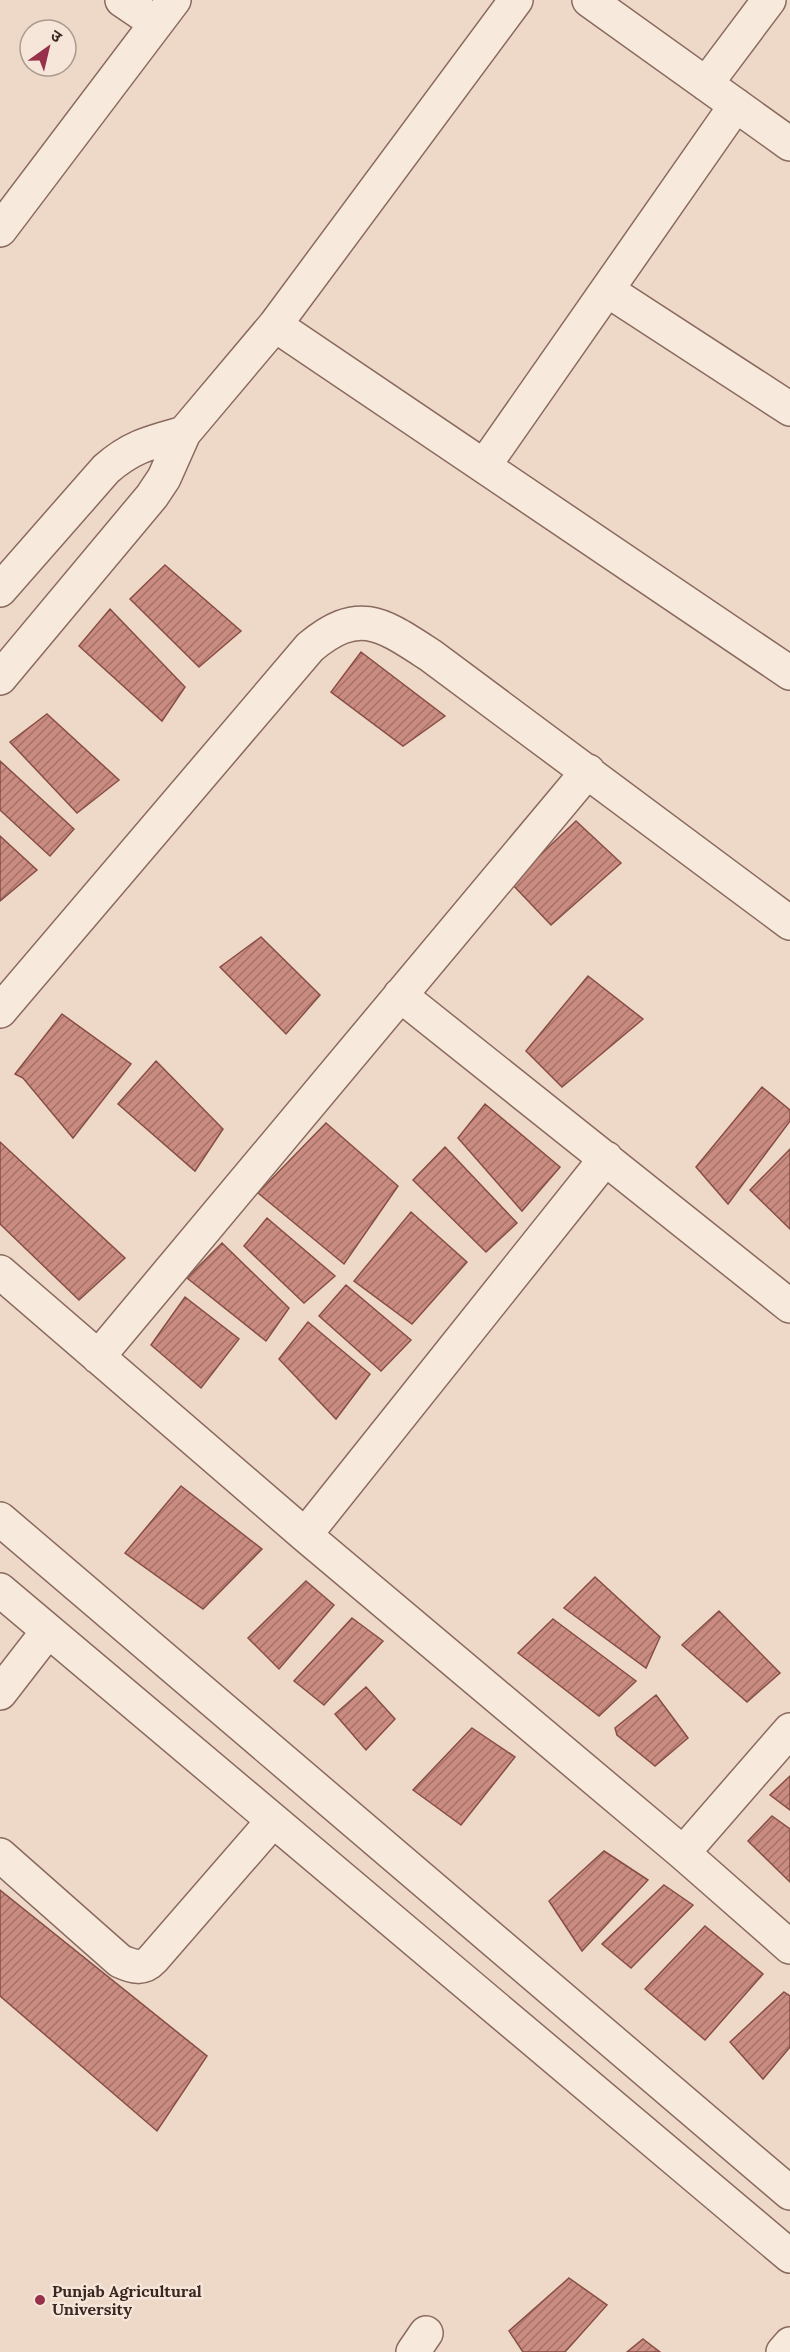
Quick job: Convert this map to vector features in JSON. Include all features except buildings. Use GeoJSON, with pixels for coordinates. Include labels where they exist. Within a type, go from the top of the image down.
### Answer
{"type":"FeatureCollection","features":[{"type":"Feature","properties":{"kind":"street"},"geometry":{"type":"LineString","coordinates":[[0,230],[165,12],[122,0]]}},
{"type":"Feature","properties":{"kind":"street"},"geometry":{"type":"LineString","coordinates":[[589,0],[790,144]]}},
{"type":"Feature","properties":{"kind":"street"},"geometry":{"type":"LineString","coordinates":[[706,84],[769,0]]}},
{"type":"Feature","properties":{"kind":"street"},"geometry":{"type":"LineString","coordinates":[[0,678],[152,496],[164,478],[184,433],[275,325],[508,3]]}},
{"type":"Feature","properties":{"kind":"street"},"geometry":{"type":"LineString","coordinates":[[484,466],[736,105]]}},
{"type":"Feature","properties":{"kind":"street"},"geometry":{"type":"LineString","coordinates":[[607,290],[790,409]]}},
{"type":"Feature","properties":{"kind":"street"},"geometry":{"type":"LineString","coordinates":[[275,325],[790,673]]}},
{"type":"Feature","properties":{"kind":"street"},"geometry":{"type":"LineString","coordinates":[[0,590],[106,469],[123,454],[184,433]]}},
{"type":"Feature","properties":{"kind":"street"},"geometry":{"type":"LineString","coordinates":[[0,1011],[302,656],[327,632],[353,622],[378,626],[401,636],[430,655],[790,923]]}},
{"type":"Feature","properties":{"kind":"street"},"geometry":{"type":"LineString","coordinates":[[98,1357],[588,771]]}},
{"type":"Feature","properties":{"kind":"street"},"geometry":{"type":"LineString","coordinates":[[400,995],[790,1306]]}},
{"type":"Feature","properties":{"kind":"street"},"geometry":{"type":"LineString","coordinates":[[305,1535],[606,1158]]}},
{"type":"Feature","properties":{"kind":"street"},"geometry":{"type":"LineString","coordinates":[[0,1272],[305,1535],[683,1853],[790,1947]]}},
{"type":"Feature","properties":{"kind":"street"},"geometry":{"type":"LineString","coordinates":[[0,1519],[790,2193]]}},
{"type":"Feature","properties":{"kind":"street"},"geometry":{"type":"LineString","coordinates":[[0,1590],[272,1822],[790,2256]]}},
{"type":"Feature","properties":{"kind":"street"},"geometry":{"type":"LineString","coordinates":[[0,1693],[48,1631]]}},
{"type":"Feature","properties":{"kind":"street"},"geometry":{"type":"LineString","coordinates":[[683,1853],[790,1730]]}},
{"type":"Feature","properties":{"kind":"street"},"geometry":{"type":"LineString","coordinates":[[0,1855],[120,1961],[140,1967],[147,1965],[153,1959],[272,1822]]}},
{"type":"Feature","properties":{"kind":"street"},"geometry":{"type":"LineString","coordinates":[[783,2352],[790,2344]]}},
{"type":"Feature","properties":{"kind":"place","name":"Punjab Agricultural University"},"geometry":{"type":"Point","coordinates":[40,2300]}}]}
